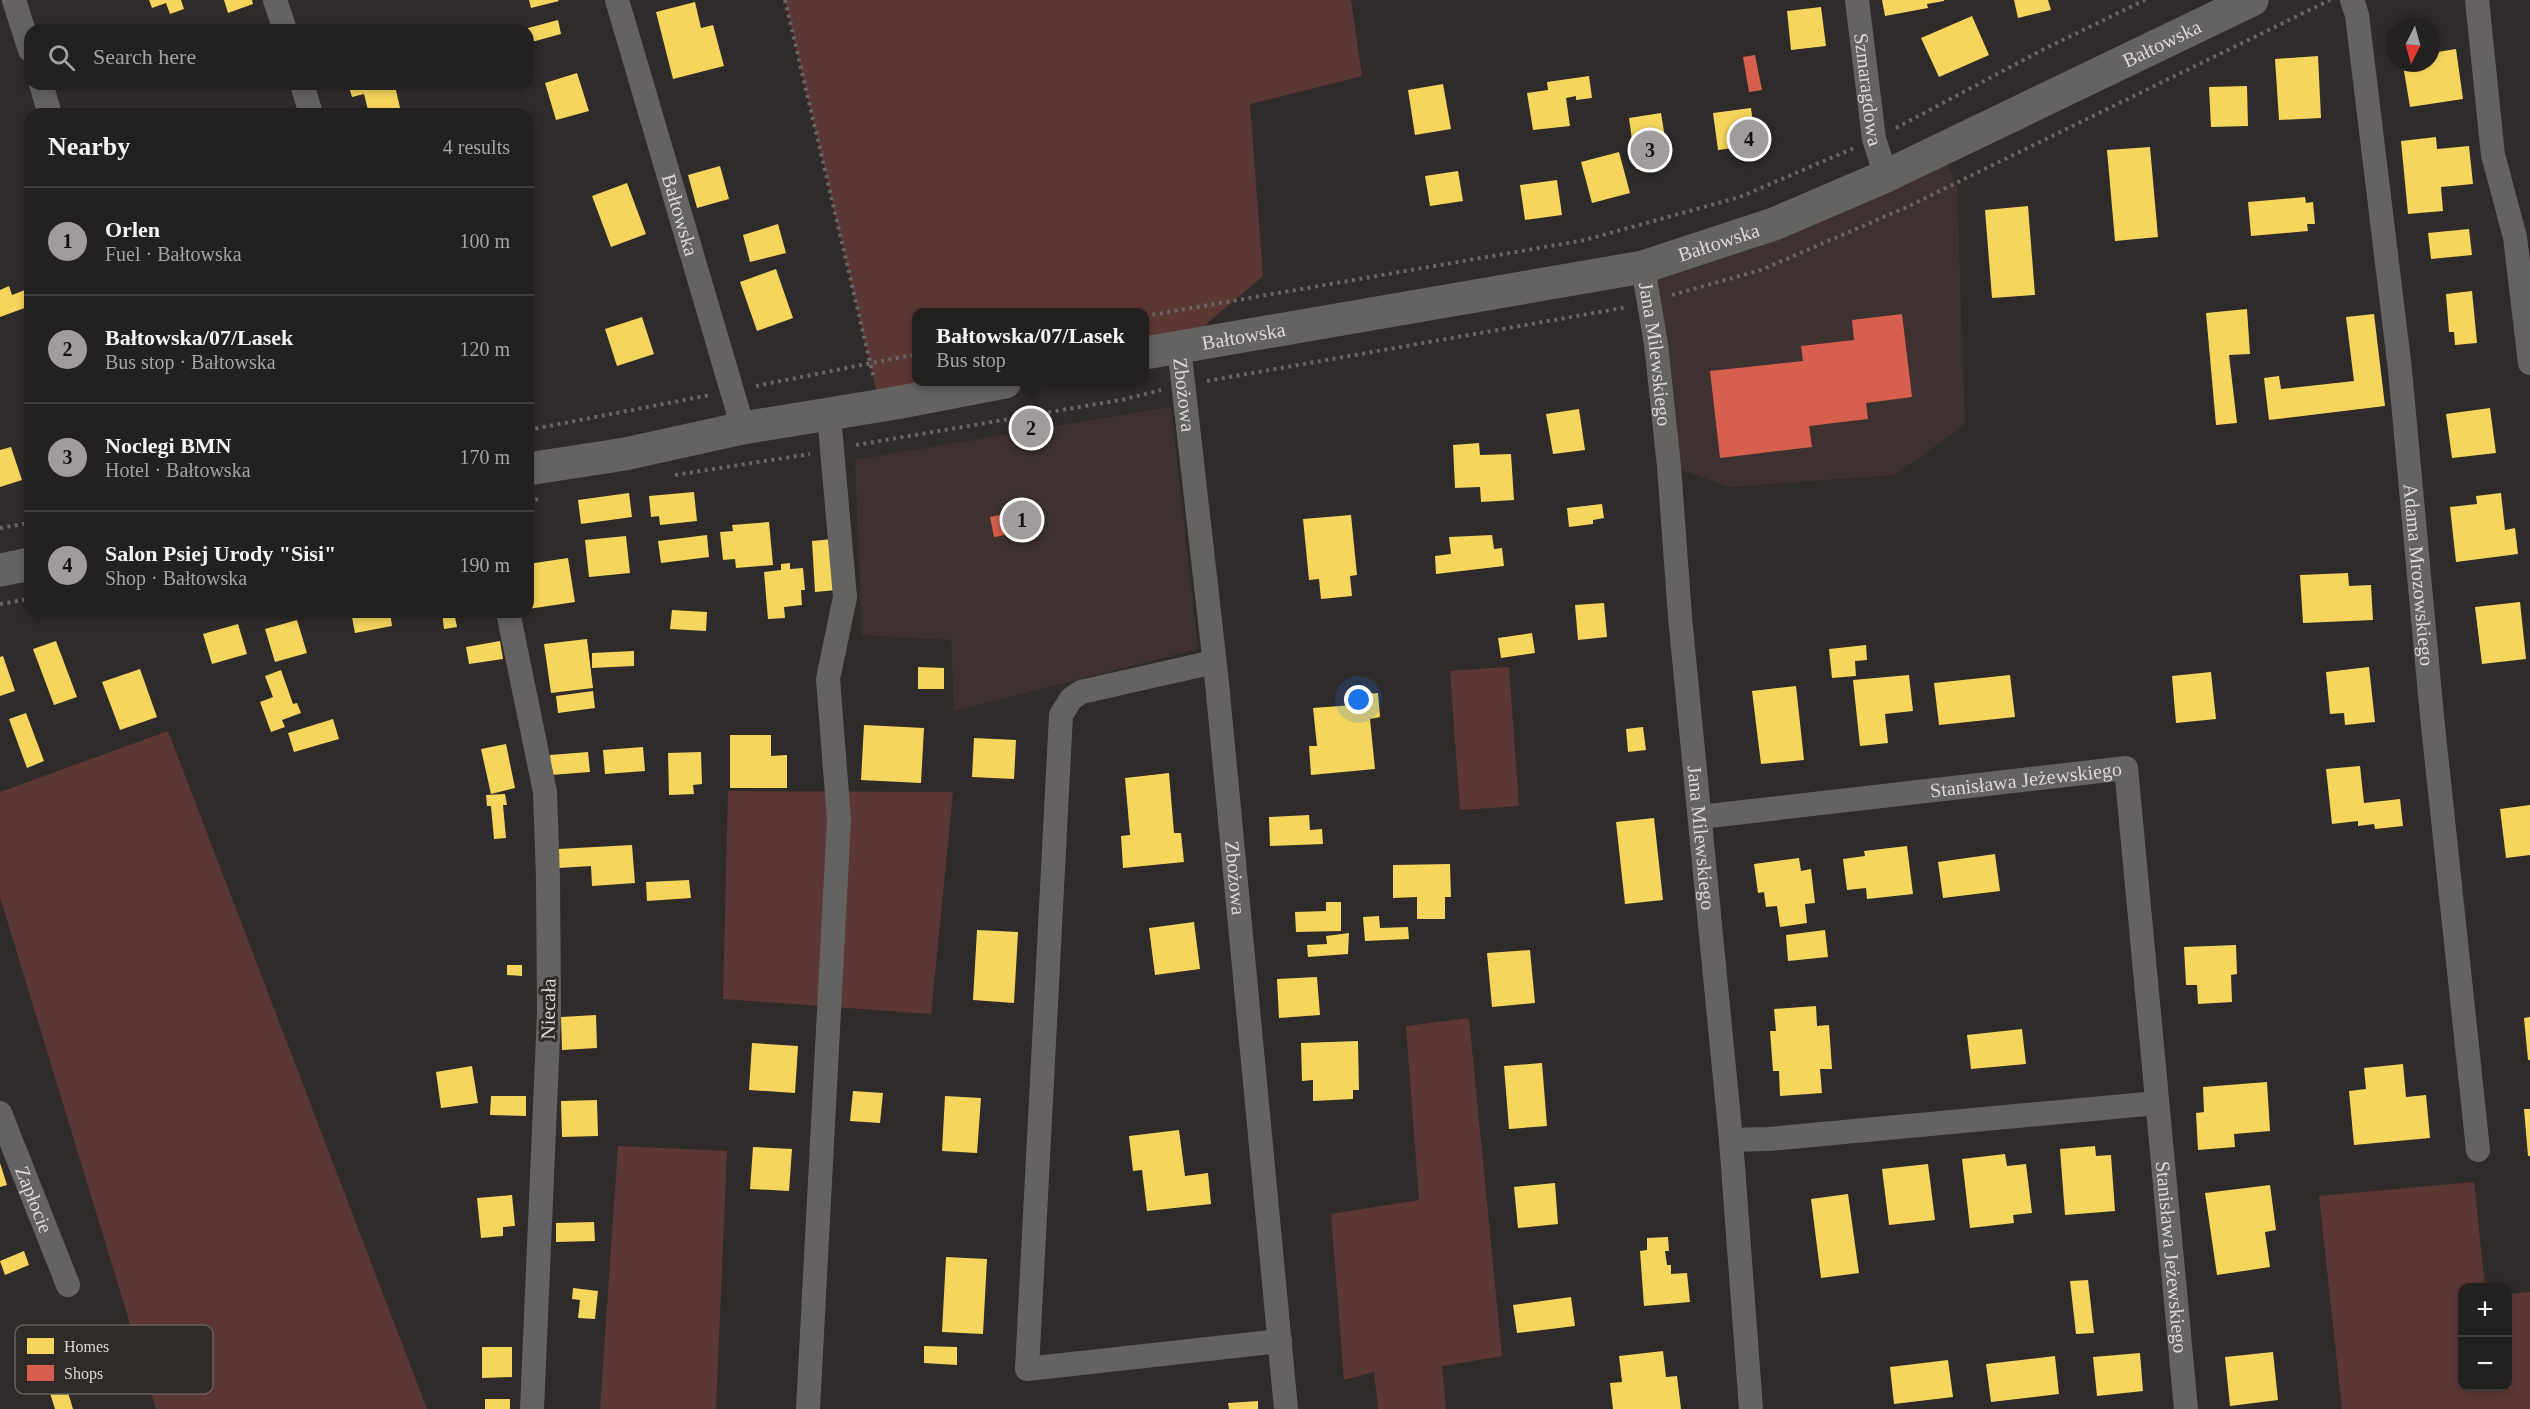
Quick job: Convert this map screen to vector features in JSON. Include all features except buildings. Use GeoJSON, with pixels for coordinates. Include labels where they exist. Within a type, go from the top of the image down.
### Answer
{"type":"FeatureCollection","features":[{"type":"Feature","properties":{"kind":"main road","name":"Bałtowska"},"geometry":{"type":"LineString","coordinates":[[1149,352],[1643,267],[1774,224],[1886,176],[2252,0]]}},
{"type":"Feature","properties":{"kind":"main road"},"geometry":{"type":"LineString","coordinates":[[534,468],[625,454],[743,428],[880,406],[980,386]]}},
{"type":"Feature","properties":{"kind":"main road"},"geometry":{"type":"LineString","coordinates":[[0,570],[24,565]]}},
{"type":"Feature","properties":{"kind":"street"},"geometry":{"type":"LineString","coordinates":[[14,0],[24,31]]}},
{"type":"Feature","properties":{"kind":"street"},"geometry":{"type":"LineString","coordinates":[[275,0],[283,24]]}},
{"type":"Feature","properties":{"kind":"street","name":"Bałtowska"},"geometry":{"type":"LineString","coordinates":[[617,0],[743,428]]}},
{"type":"Feature","properties":{"kind":"street","name":"Szmaragdowa"},"geometry":{"type":"LineString","coordinates":[[1857,0],[1874,139],[1886,176]]}},
{"type":"Feature","properties":{"kind":"street","name":"Adama Mrozowskiego"},"geometry":{"type":"LineString","coordinates":[[2352,0],[2357,15],[2400,370],[2432,716],[2478,1150]]}},
{"type":"Feature","properties":{"kind":"street"},"geometry":{"type":"LineString","coordinates":[[2477,0],[2493,155],[2515,237],[2530,363]]}},
{"type":"Feature","properties":{"kind":"street"},"geometry":{"type":"LineString","coordinates":[[43,90],[48,108]]}},
{"type":"Feature","properties":{"kind":"street"},"geometry":{"type":"LineString","coordinates":[[304,90],[309,108]]}},
{"type":"Feature","properties":{"kind":"street","name":"Jana Milewskiego"},"geometry":{"type":"LineString","coordinates":[[1643,267],[1656,344],[1731,1140],[1751,1409]]}},
{"type":"Feature","properties":{"kind":"street","name":"Zbożowa"},"geometry":{"type":"LineString","coordinates":[[1179,347],[1214,662],[1286,1409]]}},
{"type":"Feature","properties":{"kind":"street"},"geometry":{"type":"LineString","coordinates":[[808,1409],[838,820],[828,680],[845,597],[829,415]]}},
{"type":"Feature","properties":{"kind":"street","name":"Niecała"},"geometry":{"type":"LineString","coordinates":[[509,618],[545,792],[548,867],[549,1013],[532,1409]]}},
{"type":"Feature","properties":{"kind":"street"},"geometry":{"type":"LineString","coordinates":[[1214,662],[1081,692],[1071,699],[1061,715],[1027,1369],[1280,1341]]}},
{"type":"Feature","properties":{"kind":"street","name":"Stanisława Jeżewskiego"},"geometry":{"type":"LineString","coordinates":[[1700,818],[2126,768],[2186,1409]]}},
{"type":"Feature","properties":{"kind":"street"},"geometry":{"type":"LineString","coordinates":[[1731,1140],[1769,1139],[2157,1103]]}},
{"type":"Feature","properties":{"kind":"street","name":"Zapłocie"},"geometry":{"type":"LineString","coordinates":[[0,1113],[68,1285]]}},
{"type":"Feature","properties":{"kind":"path"},"geometry":{"type":"LineString","coordinates":[[785,0],[880,406]]}},
{"type":"Feature","properties":{"kind":"path"},"geometry":{"type":"LineString","coordinates":[[1149,315],[1585,240],[1740,197],[1874,139],[2044,49],[2145,0]]}},
{"type":"Feature","properties":{"kind":"path"},"geometry":{"type":"LineString","coordinates":[[0,528],[24,524]]}},
{"type":"Feature","properties":{"kind":"path"},"geometry":{"type":"LineString","coordinates":[[0,604],[24,599]]}},
{"type":"Feature","properties":{"kind":"shaded area"},"geometry":{"type":"Polygon","coordinates":[[[785,0],[1351,0],[1362,76],[1250,104],[1263,276],[1179,347],[1149,352],[1149,308],[912,308],[912,386],[984,386],[880,406],[785,0]]]}},
{"type":"Feature","properties":{"kind":"shaded area"},"geometry":{"type":"Polygon","coordinates":[[[1941,150],[1957,186],[1965,425],[1895,475],[1730,487],[1669,466],[1643,267],[1941,150]]]}},
{"type":"Feature","properties":{"kind":"shaded area"},"geometry":{"type":"Polygon","coordinates":[[[1171,407],[1198,649],[954,711],[951,640],[862,635],[855,460],[1171,407]]]}},
{"type":"Feature","properties":{"kind":"shaded area"},"geometry":{"type":"Polygon","coordinates":[[[1509,667],[1519,806],[1460,810],[1450,671],[1509,667]]]}},
{"type":"Feature","properties":{"kind":"shaded area"},"geometry":{"type":"Polygon","coordinates":[[[168,731],[427,1409],[156,1409],[151,1394],[213,1394],[213,1325],[130,1325],[0,897],[0,792],[168,731]]]}},
{"type":"Feature","properties":{"kind":"shaded area"},"geometry":{"type":"Polygon","coordinates":[[[728,791],[953,792],[931,1014],[723,999],[728,791]]]}},
{"type":"Feature","properties":{"kind":"shaded area"},"geometry":{"type":"Polygon","coordinates":[[[1469,1018],[1502,1356],[1442,1366],[1446,1409],[1378,1409],[1374,1372],[1344,1380],[1331,1214],[1419,1200],[1406,1026],[1469,1018]]]}},
{"type":"Feature","properties":{"kind":"shaded area"},"geometry":{"type":"Polygon","coordinates":[[[618,1146],[727,1151],[716,1409],[600,1409],[618,1146]]]}},
{"type":"Feature","properties":{"kind":"shaded area"},"geometry":{"type":"Polygon","coordinates":[[[2474,1182],[2485,1283],[2458,1283],[2458,1391],[2512,1391],[2512,1294],[2530,1292],[2530,1409],[2342,1409],[2319,1196],[2474,1182]]]}},
{"type":"Feature","properties":{"kind":"place","name":"Salon Psiej Urody \"Sisi\""},"geometry":{"type":"Point","coordinates":[1749,139]}},
{"type":"Feature","properties":{"kind":"place","name":"Noclegi BMN"},"geometry":{"type":"Point","coordinates":[1650,150]}},
{"type":"Feature","properties":{"kind":"place","name":"Bałtowska/07/Lasek"},"geometry":{"type":"Point","coordinates":[1031,428]}},
{"type":"Feature","properties":{"kind":"place","name":"Orlen"},"geometry":{"type":"Point","coordinates":[1022,520]}}]}
